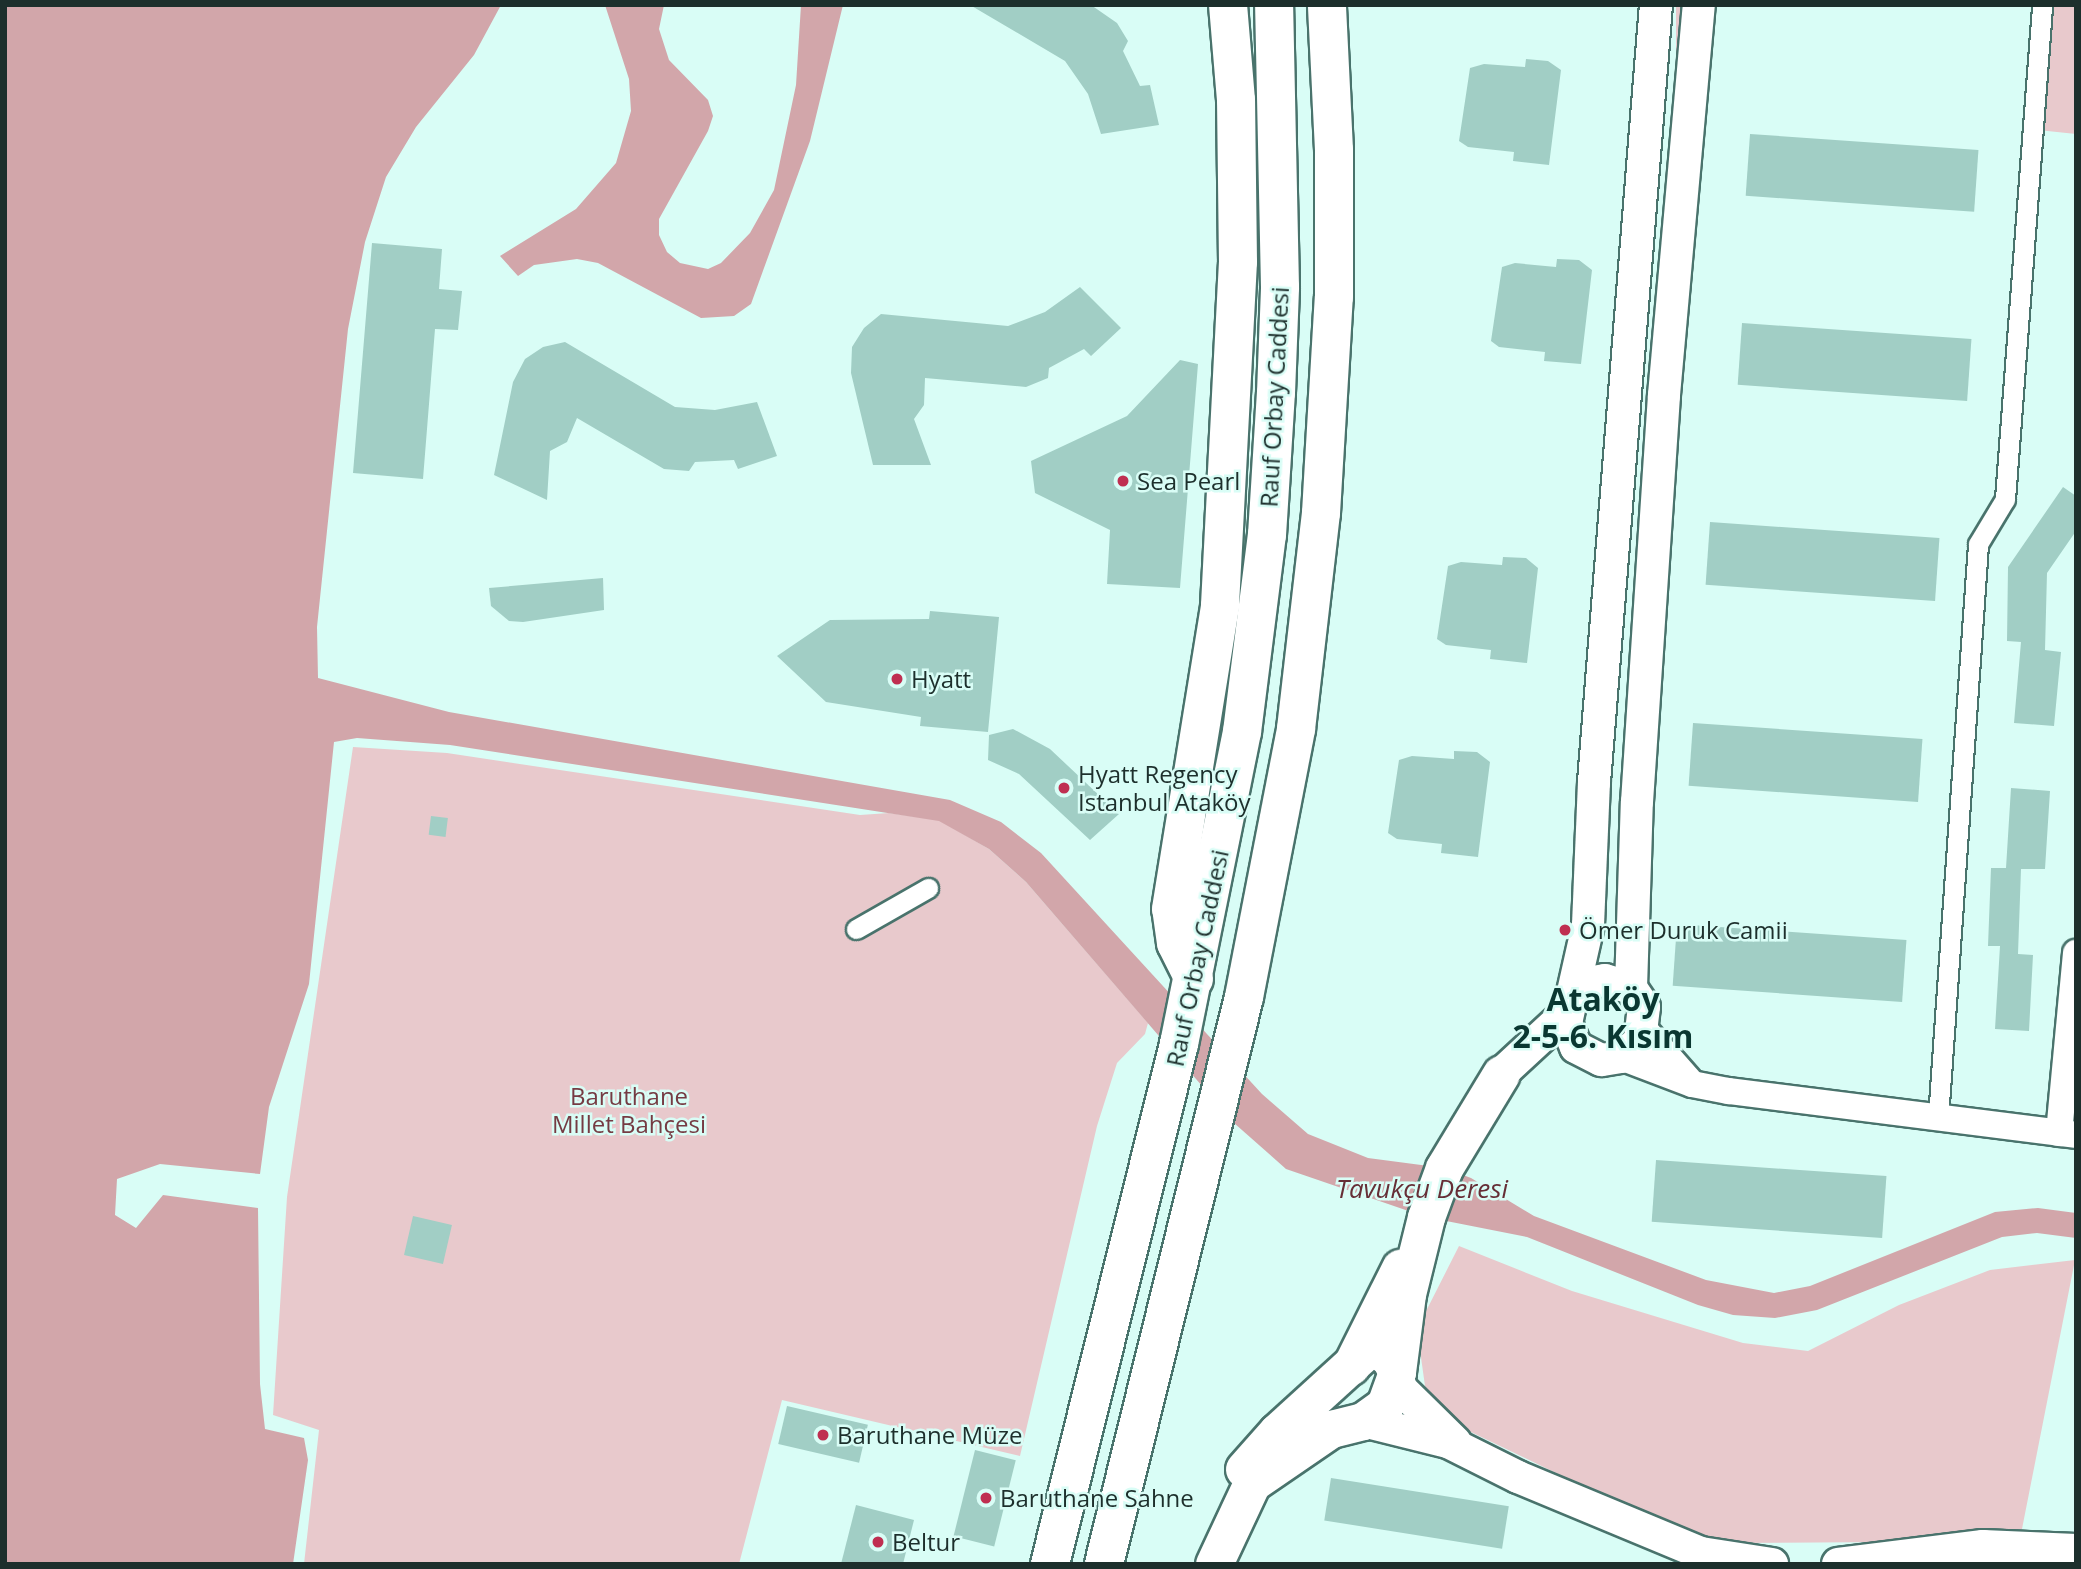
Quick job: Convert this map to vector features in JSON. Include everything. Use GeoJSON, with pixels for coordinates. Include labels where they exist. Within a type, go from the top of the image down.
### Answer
{"type":"FeatureCollection","features":[{"type":"Feature","properties":{"kind":"highway"},"geometry":{"type":"LineString","coordinates":[[1194,979],[1176,943],[1171,909],[1220,604],[1238,262],[1237,182],[1228,5]]}},
{"type":"Feature","properties":{"kind":"highway"},"geometry":{"type":"LineString","coordinates":[[1237,182],[1251,130],[1255,38],[1265,5]]}},
{"type":"Feature","properties":{"kind":"highway","name":"Rauf Orbay Caddesi"},"geometry":{"type":"LineString","coordinates":[[1050,1564],[1194,979],[1242,732],[1266,535],[1280,287],[1273,5]]}},
{"type":"Feature","properties":{"kind":"highway","name":"Rauf Orbay Caddesi"},"geometry":{"type":"LineString","coordinates":[[1104,1564],[1244,997],[1293,748],[1321,513],[1335,229],[1327,5]]}},
{"type":"Feature","properties":{"kind":"main road"},"geometry":{"type":"LineString","coordinates":[[1214,1564],[1252,1483],[1331,1429],[1363,1421],[1385,1405],[1396,1372],[1407,1294],[1426,1217],[1444,1168],[1501,1074]]}},
{"type":"Feature","properties":{"kind":"main road"},"geometry":{"type":"LineString","coordinates":[[1363,1421],[1348,1405],[1345,1389],[1353,1360],[1426,1217]]}},
{"type":"Feature","properties":{"kind":"main road"},"geometry":{"type":"LineString","coordinates":[[1197,1564],[1220,1500],[1243,1470],[1353,1360],[1377,1349],[1389,1357],[1396,1372]]}},
{"type":"Feature","properties":{"kind":"street"},"geometry":{"type":"LineString","coordinates":[[1656,5],[1628,388],[1594,782],[1588,925],[1570,1005],[1569,1036],[1576,1047],[1601,1060],[1621,1057],[1692,1084],[2067,1134],[2076,953]]}},
{"type":"Feature","properties":{"kind":"street"},"geometry":{"type":"LineString","coordinates":[[1621,1057],[1640,1041],[1645,1030],[1644,1007],[1631,988],[1639,786],[1666,368],[1699,5]]}},
{"type":"Feature","properties":{"kind":"street"},"geometry":{"type":"LineString","coordinates":[[1938,1118],[1978,544],[2005,499],[2042,5]]}},
{"type":"Feature","properties":{"kind":"street"},"geometry":{"type":"LineString","coordinates":[[1628,388],[1666,368]]}},
{"type":"Feature","properties":{"kind":"street"},"geometry":{"type":"LineString","coordinates":[[1594,782],[1639,786]]}},
{"type":"Feature","properties":{"kind":"street"},"geometry":{"type":"LineString","coordinates":[[856,929],[928,888]]}},
{"type":"Feature","properties":{"kind":"street"},"geometry":{"type":"LineString","coordinates":[[1501,1074],[1593,982],[1605,980],[1631,988]]}},
{"type":"Feature","properties":{"kind":"street"},"geometry":{"type":"LineString","coordinates":[[1645,1030],[1692,1084]]}},
{"type":"Feature","properties":{"kind":"street"},"geometry":{"type":"LineString","coordinates":[[1501,1074],[1576,1047]]}},
{"type":"Feature","properties":{"kind":"street"},"geometry":{"type":"LineString","coordinates":[[1396,1372],[1401,1389],[1467,1453]]}},
{"type":"Feature","properties":{"kind":"street"},"geometry":{"type":"LineString","coordinates":[[1363,1421],[1448,1442],[1700,1558],[1772,1564]]}},
{"type":"Feature","properties":{"kind":"street"},"geometry":{"type":"LineString","coordinates":[[1838,1564],[1983,1546],[2076,1550]]}},
{"type":"Feature","properties":{"kind":"green space"},"geometry":{"type":"Polygon","coordinates":[[[1676,5],[1685,5],[1685,358],[1676,358],[1676,5]]]}},
{"type":"Feature","properties":{"kind":"green space"},"geometry":{"type":"Polygon","coordinates":[[[2048,5],[2076,5],[2076,134],[2038,130],[2048,5]]]}},
{"type":"Feature","properties":{"kind":"green space","name":"Baruthane Millet Bahçesi"},"geometry":{"type":"Polygon","coordinates":[[[353,747],[447,753],[860,815],[889,813],[939,820],[989,849],[1026,882],[1148,1023],[1145,1034],[1117,1063],[1097,1126],[1020,1456],[782,1400],[739,1564],[304,1564],[319,1430],[273,1415],[287,1197],[353,747]]]}},
{"type":"Feature","properties":{"kind":"green space"},"geometry":{"type":"Polygon","coordinates":[[[1459,1246],[1572,1291],[1743,1343],[1808,1351],[1899,1305],[1990,1270],[2075,1260],[2022,1529],[1890,1542],[1721,1543],[1630,1516],[1556,1473],[1448,1421],[1425,1386],[1417,1329],[1459,1246]]]}},
{"type":"Feature","properties":{"kind":"water","name":"Tavukçu Deresi"},"geometry":{"type":"Polygon","coordinates":[[[5,5],[501,5],[474,55],[416,127],[386,177],[365,242],[348,329],[317,627],[318,678],[449,712],[950,800],[1001,822],[1041,853],[1262,1094],[1308,1134],[1368,1158],[1444,1168],[1471,1178],[1534,1216],[1706,1280],[1774,1293],[1810,1286],[1995,1212],[2038,1208],[2076,1213],[2076,1238],[2037,1233],[2002,1237],[1817,1310],[1775,1318],[1733,1315],[1698,1305],[1527,1237],[1426,1217],[1286,1169],[1234,1123],[1026,882],[989,849],[939,821],[450,745],[357,738],[334,742],[309,984],[269,1107],[260,1174],[160,1164],[117,1179],[115,1215],[136,1228],[163,1195],[258,1208],[260,1384],[265,1429],[304,1438],[308,1460],[293,1564],[5,1564],[5,5]]]}},
{"type":"Feature","properties":{"kind":"water"},"geometry":{"type":"Polygon","coordinates":[[[605,5],[664,5],[659,29],[669,60],[708,100],[713,116],[708,131],[659,219],[659,235],[667,252],[680,263],[708,269],[721,263],[750,233],[774,190],[796,85],[801,5],[843,5],[810,141],[751,304],[734,316],[701,318],[598,263],[577,259],[534,265],[518,276],[500,256],[576,209],[616,163],[631,111],[629,79],[605,5]]]}},
{"type":"Feature","properties":{"kind":"building"},"geometry":{"type":"Polygon","coordinates":[[[970,5],[1091,5],[1117,23],[1128,41],[1123,51],[1140,86],[1150,85],[1159,125],[1101,134],[1088,94],[1065,61],[970,5]]]}},
{"type":"Feature","properties":{"kind":"building"},"geometry":{"type":"Polygon","coordinates":[[[1526,59],[1548,61],[1561,70],[1549,165],[1513,161],[1514,152],[1468,147],[1459,141],[1470,68],[1484,64],[1525,67],[1526,59]]]}},
{"type":"Feature","properties":{"kind":"building"},"geometry":{"type":"Polygon","coordinates":[[[1750,134],[1978,150],[1974,212],[1746,196],[1750,134]]]}},
{"type":"Feature","properties":{"kind":"building"},"geometry":{"type":"Polygon","coordinates":[[[372,243],[442,249],[439,289],[462,291],[458,330],[435,329],[423,479],[353,473],[372,243]]]}},
{"type":"Feature","properties":{"kind":"building"},"geometry":{"type":"Polygon","coordinates":[[[1557,259],[1579,260],[1592,270],[1581,364],[1544,361],[1545,352],[1499,347],[1491,341],[1502,267],[1515,263],[1556,267],[1557,259]]]}},
{"type":"Feature","properties":{"kind":"building"},"geometry":{"type":"Polygon","coordinates":[[[1080,287],[1121,328],[1091,356],[1084,349],[1049,368],[1048,378],[1026,387],[925,378],[924,405],[914,419],[931,465],[873,465],[851,373],[852,347],[864,328],[881,314],[1008,326],[1045,312],[1080,287]]]}},
{"type":"Feature","properties":{"kind":"building"},"geometry":{"type":"Polygon","coordinates":[[[1742,323],[1971,339],[1967,401],[1738,385],[1742,323]]]}},
{"type":"Feature","properties":{"kind":"building"},"geometry":{"type":"Polygon","coordinates":[[[565,342],[675,407],[715,410],[757,402],[777,456],[738,469],[734,460],[695,462],[689,471],[664,469],[577,418],[567,442],[550,451],[547,500],[494,475],[513,382],[525,359],[543,347],[565,342]]]}},
{"type":"Feature","properties":{"kind":"building"},"geometry":{"type":"Polygon","coordinates":[[[1180,360],[1198,364],[1180,588],[1107,584],[1110,530],[1035,493],[1031,461],[1127,416],[1180,360]]]}},
{"type":"Feature","properties":{"kind":"building"},"geometry":{"type":"Polygon","coordinates":[[[2063,487],[2076,496],[2076,531],[2047,573],[2045,650],[2061,652],[2054,726],[2014,723],[2021,642],[2007,641],[2008,567],[2063,487]]]}},
{"type":"Feature","properties":{"kind":"building"},"geometry":{"type":"Polygon","coordinates":[[[1710,522],[1939,538],[1935,601],[1706,585],[1710,522]]]}},
{"type":"Feature","properties":{"kind":"building"},"geometry":{"type":"Polygon","coordinates":[[[1503,557],[1526,558],[1538,568],[1527,663],[1490,659],[1491,650],[1446,645],[1437,639],[1448,566],[1461,562],[1502,565],[1503,557]]]}},
{"type":"Feature","properties":{"kind":"building"},"geometry":{"type":"Polygon","coordinates":[[[603,578],[604,610],[523,622],[509,621],[491,606],[489,588],[603,578]]]}},
{"type":"Feature","properties":{"kind":"building","name":"Hyatt"},"geometry":{"type":"Polygon","coordinates":[[[930,611],[999,617],[988,732],[920,726],[921,717],[826,702],[777,656],[830,620],[929,619],[930,611]]]}},
{"type":"Feature","properties":{"kind":"building"},"geometry":{"type":"Polygon","coordinates":[[[1693,723],[1922,739],[1918,802],[1689,786],[1693,723]]]}},
{"type":"Feature","properties":{"kind":"building","name":"Hyatt Regency Istanbul Ataköy"},"geometry":{"type":"Polygon","coordinates":[[[1013,729],[1050,749],[1119,814],[1090,840],[1019,774],[988,760],[989,735],[1013,729]]]}},
{"type":"Feature","properties":{"kind":"building"},"geometry":{"type":"Polygon","coordinates":[[[1454,751],[1477,752],[1490,762],[1478,857],[1441,853],[1442,844],[1397,839],[1388,833],[1399,760],[1412,756],[1454,759],[1454,751]]]}},
{"type":"Feature","properties":{"kind":"building"},"geometry":{"type":"Polygon","coordinates":[[[2011,788],[2050,791],[2045,869],[2021,869],[2018,954],[2033,955],[2029,1031],[1995,1029],[2000,946],[1988,946],[1991,868],[2006,868],[2011,788]]]}},
{"type":"Feature","properties":{"kind":"building"},"geometry":{"type":"Polygon","coordinates":[[[431,816],[448,818],[446,837],[429,835],[431,816]]]}},
{"type":"Feature","properties":{"kind":"building"},"geometry":{"type":"Polygon","coordinates":[[[1677,924],[1906,940],[1902,1002],[1673,986],[1677,924]]]}},
{"type":"Feature","properties":{"kind":"building"},"geometry":{"type":"Polygon","coordinates":[[[1656,1160],[1886,1176],[1882,1238],[1652,1222],[1656,1160]]]}},
{"type":"Feature","properties":{"kind":"building"},"geometry":{"type":"Polygon","coordinates":[[[413,1216],[452,1225],[443,1264],[404,1255],[413,1216]]]}},
{"type":"Feature","properties":{"kind":"building","name":"Baruthane Müze"},"geometry":{"type":"Polygon","coordinates":[[[787,1406],[868,1425],[859,1463],[778,1444],[787,1406]]]}},
{"type":"Feature","properties":{"kind":"building","name":"Baruthane Sahne"},"geometry":{"type":"Polygon","coordinates":[[[975,1450],[1016,1460],[994,1547],[953,1536],[975,1450]]]}},
{"type":"Feature","properties":{"kind":"building"},"geometry":{"type":"Polygon","coordinates":[[[1331,1478],[1509,1506],[1502,1549],[1324,1520],[1331,1478]]]}},
{"type":"Feature","properties":{"kind":"building","name":"Beltur"},"geometry":{"type":"Polygon","coordinates":[[[856,1505],[914,1520],[903,1564],[841,1564],[856,1505]]]}},
{"type":"Feature","properties":{"kind":"place","name":"Sea Pearl"},"geometry":{"type":"Point","coordinates":[1123,481]}},
{"type":"Feature","properties":{"kind":"place","name":"Hyatt"},"geometry":{"type":"Point","coordinates":[897,679]}},
{"type":"Feature","properties":{"kind":"place","name":"Hyatt Regency Istanbul Ataköy"},"geometry":{"type":"Point","coordinates":[1064,788]}},
{"type":"Feature","properties":{"kind":"place","name":"Ömer Duruk Camii"},"geometry":{"type":"Point","coordinates":[1565,930]}},
{"type":"Feature","properties":{"kind":"place","name":"Baruthane Müze"},"geometry":{"type":"Point","coordinates":[823,1435]}},
{"type":"Feature","properties":{"kind":"place","name":"Baruthane Sahne"},"geometry":{"type":"Point","coordinates":[986,1498]}},
{"type":"Feature","properties":{"kind":"place","name":"Beltur"},"geometry":{"type":"Point","coordinates":[878,1542]}},
{"type":"Feature","properties":{"kind":"district","name":"Ataköy 2-5-6. Kısım"},"geometry":{"type":"Point","coordinates":[1603,1018]}}]}
